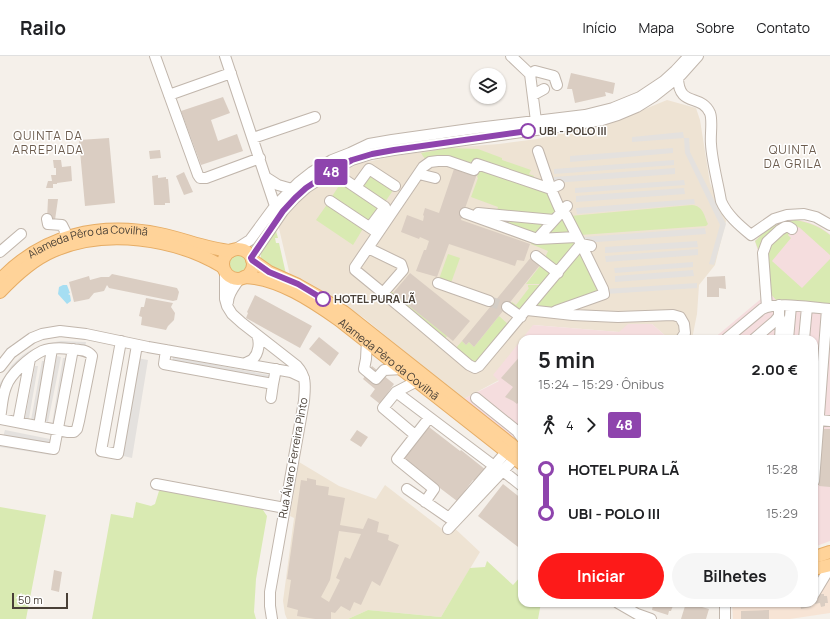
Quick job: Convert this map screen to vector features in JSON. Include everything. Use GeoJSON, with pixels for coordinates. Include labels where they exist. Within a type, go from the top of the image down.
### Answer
{"type":"FeatureCollection","features":[{"type":"Feature","properties":{"kind":"main road","name":"Alameda Pêro da Covilhã"},"geometry":{"type":"LineString","coordinates":[[0,280],[19,263],[47,244],[91,231],[125,230],[160,234],[214,249],[234,250]]}},
{"type":"Feature","properties":{"kind":"main road","name":"Alameda Pêro da Covilhã"},"geometry":{"type":"LineString","coordinates":[[0,292],[24,269],[51,252],[66,246],[92,240],[110,238],[124,238],[159,243],[195,254],[216,263],[224,270]]}},
{"type":"Feature","properties":{"kind":"main road"},"geometry":{"type":"LineString","coordinates":[[234,250],[245,251],[252,259],[251,270],[242,278],[232,277],[224,270],[224,258],[227,254],[234,250]]}},
{"type":"Feature","properties":{"kind":"main road","name":"Alameda Pêro da Covilhã"},"geometry":{"type":"LineString","coordinates":[[252,259],[269,272],[298,284],[344,312],[516,456]]}},
{"type":"Feature","properties":{"kind":"main road","name":"Alameda Pêro da Covilhã"},"geometry":{"type":"LineString","coordinates":[[242,278],[265,280],[285,288],[319,306],[367,340],[417,381],[516,456]]}},
{"type":"Feature","properties":{"kind":"main road"},"geometry":{"type":"LineString","coordinates":[[818,556],[830,552]]}},
{"type":"Feature","properties":{"kind":"main road"},"geometry":{"type":"LineString","coordinates":[[818,568],[830,565]]}},
{"type":"Feature","properties":{"kind":"street"},"geometry":{"type":"LineString","coordinates":[[155,56],[200,178],[206,178],[260,158]]}},
{"type":"Feature","properties":{"kind":"street"},"geometry":{"type":"LineString","coordinates":[[225,56],[267,178],[275,206]]}},
{"type":"Feature","properties":{"kind":"street"},"geometry":{"type":"LineString","coordinates":[[511,56],[530,74],[536,121]]}},
{"type":"Feature","properties":{"kind":"street"},"geometry":{"type":"LineString","coordinates":[[234,250],[250,240],[275,206],[312,172],[332,160],[369,144],[599,112],[640,97],[664,81],[689,56]]}},
{"type":"Feature","properties":{"kind":"street"},"geometry":{"type":"LineString","coordinates":[[252,259],[283,211],[295,198],[306,188],[352,160],[372,154],[394,150],[602,120],[637,107],[653,97],[678,78],[698,56]]}},
{"type":"Feature","properties":{"kind":"street"},"geometry":{"type":"LineString","coordinates":[[530,74],[536,70],[554,76],[557,85]]}},
{"type":"Feature","properties":{"kind":"street"},"geometry":{"type":"LineString","coordinates":[[169,95],[231,73]]}},
{"type":"Feature","properties":{"kind":"street"},"geometry":{"type":"LineString","coordinates":[[678,78],[680,90],[683,96],[706,106],[711,115],[711,144],[721,201],[724,208],[742,227],[751,235],[774,219],[787,215],[804,214],[816,217],[830,225]]}},
{"type":"Feature","properties":{"kind":"street"},"geometry":{"type":"LineString","coordinates":[[533,95],[544,89]]}},
{"type":"Feature","properties":{"kind":"street"},"geometry":{"type":"LineString","coordinates":[[253,138],[315,117]]}},
{"type":"Feature","properties":{"kind":"street"},"geometry":{"type":"LineString","coordinates":[[538,151],[555,187],[561,212]]}},
{"type":"Feature","properties":{"kind":"street"},"geometry":{"type":"LineString","coordinates":[[374,230],[423,167],[430,162],[448,161],[474,170],[477,164],[555,187]]}},
{"type":"Feature","properties":{"kind":"street"},"geometry":{"type":"LineString","coordinates":[[356,187],[369,169],[395,186]]}},
{"type":"Feature","properties":{"kind":"street"},"geometry":{"type":"LineString","coordinates":[[435,178],[416,177],[385,207],[374,230],[368,248],[355,267],[355,270],[469,365],[475,368],[480,366],[583,242]]}},
{"type":"Feature","properties":{"kind":"street"},"geometry":{"type":"LineString","coordinates":[[267,178],[278,185],[292,189]]}},
{"type":"Feature","properties":{"kind":"street"},"geometry":{"type":"LineString","coordinates":[[345,180],[385,207]]}},
{"type":"Feature","properties":{"kind":"street"},"geometry":{"type":"LineString","coordinates":[[330,201],[374,230]]}},
{"type":"Feature","properties":{"kind":"street"},"geometry":{"type":"LineString","coordinates":[[552,312],[604,294],[583,242],[566,215],[561,212],[465,212],[537,239],[583,242]]}},
{"type":"Feature","properties":{"kind":"street"},"geometry":{"type":"LineString","coordinates":[[537,239],[561,212]]}},
{"type":"Feature","properties":{"kind":"street"},"geometry":{"type":"LineString","coordinates":[[47,219],[48,224],[62,225],[66,231],[64,238]]}},
{"type":"Feature","properties":{"kind":"street"},"geometry":{"type":"LineString","coordinates":[[767,307],[763,253],[767,242],[780,230],[785,227],[792,229]]}},
{"type":"Feature","properties":{"kind":"street"},"geometry":{"type":"LineString","coordinates":[[0,252],[21,234]]}},
{"type":"Feature","properties":{"kind":"street"},"geometry":{"type":"LineString","coordinates":[[368,248],[401,264],[403,270],[383,293]]}},
{"type":"Feature","properties":{"kind":"street"},"geometry":{"type":"LineString","coordinates":[[536,256],[558,273]]}},
{"type":"Feature","properties":{"kind":"street"},"geometry":{"type":"LineString","coordinates":[[224,270],[224,299],[232,314],[297,366],[302,372],[304,378]]}},
{"type":"Feature","properties":{"kind":"street"},"geometry":{"type":"LineString","coordinates":[[227,306],[230,292],[242,278]]}},
{"type":"Feature","properties":{"kind":"street"},"geometry":{"type":"LineString","coordinates":[[438,283],[489,301]]}},
{"type":"Feature","properties":{"kind":"street"},"geometry":{"type":"LineString","coordinates":[[779,305],[779,316],[781,321],[780,335]]}},
{"type":"Feature","properties":{"kind":"street"},"geometry":{"type":"LineString","coordinates":[[731,335],[762,309],[767,307],[779,305],[828,309],[827,335],[818,420],[830,421]]}},
{"type":"Feature","properties":{"kind":"street"},"geometry":{"type":"LineString","coordinates":[[788,335],[791,306]]}},
{"type":"Feature","properties":{"kind":"street"},"geometry":{"type":"LineString","coordinates":[[507,307],[524,313],[552,312],[618,317],[673,314],[680,317],[684,324],[685,333],[684,335]]}},
{"type":"Feature","properties":{"kind":"street"},"geometry":{"type":"LineString","coordinates":[[804,335],[807,307]]}},
{"type":"Feature","properties":{"kind":"street"},"geometry":{"type":"LineString","coordinates":[[759,335],[779,316]]}},
{"type":"Feature","properties":{"kind":"street"},"geometry":{"type":"LineString","coordinates":[[0,367],[11,352],[32,338],[42,334],[60,331],[276,369],[291,372],[304,378]]}},
{"type":"Feature","properties":{"kind":"street"},"geometry":{"type":"LineString","coordinates":[[244,364],[253,360],[256,354],[259,340],[257,335]]}},
{"type":"Feature","properties":{"kind":"street"},"geometry":{"type":"LineString","coordinates":[[89,352],[93,348],[95,336]]}},
{"type":"Feature","properties":{"kind":"street"},"geometry":{"type":"LineString","coordinates":[[367,340],[364,369],[376,379],[384,370],[403,369]]}},
{"type":"Feature","properties":{"kind":"street"},"geometry":{"type":"LineString","coordinates":[[121,341],[101,452],[118,454],[138,345]]}},
{"type":"Feature","properties":{"kind":"street"},"geometry":{"type":"LineString","coordinates":[[57,348],[85,350],[89,352],[92,356],[79,421],[77,429],[74,432],[0,418],[6,387],[16,372],[30,359],[43,351],[57,348]]}},
{"type":"Feature","properties":{"kind":"street"},"geometry":{"type":"LineString","coordinates":[[39,426],[52,349]]}},
{"type":"Feature","properties":{"kind":"street"},"geometry":{"type":"LineString","coordinates":[[0,440],[54,449],[73,349]]}},
{"type":"Feature","properties":{"kind":"street"},"geometry":{"type":"LineString","coordinates":[[166,350],[164,364],[273,384]]}},
{"type":"Feature","properties":{"kind":"street"},"geometry":{"type":"LineString","coordinates":[[18,422],[30,359]]}},
{"type":"Feature","properties":{"kind":"street"},"geometry":{"type":"LineString","coordinates":[[271,398],[276,369]]}},
{"type":"Feature","properties":{"kind":"street","name":"Rua Álvaro Ferreira Pinto"},"geometry":{"type":"LineString","coordinates":[[272,619],[270,592],[304,401],[304,378]]}},
{"type":"Feature","properties":{"kind":"street"},"geometry":{"type":"LineString","coordinates":[[415,435],[383,408],[396,392],[417,381]]}},
{"type":"Feature","properties":{"kind":"street"},"geometry":{"type":"LineString","coordinates":[[396,392],[518,483]]}},
{"type":"Feature","properties":{"kind":"street"},"geometry":{"type":"LineString","coordinates":[[476,398],[518,432]]}},
{"type":"Feature","properties":{"kind":"street"},"geometry":{"type":"LineString","coordinates":[[425,502],[434,490],[397,459],[429,418]]}},
{"type":"Feature","properties":{"kind":"street"},"geometry":{"type":"LineString","coordinates":[[407,489],[449,518],[498,468],[516,456]]}},
{"type":"Feature","properties":{"kind":"street"},"geometry":{"type":"LineString","coordinates":[[448,529],[498,468]]}},
{"type":"Feature","properties":{"kind":"street"},"geometry":{"type":"LineString","coordinates":[[156,484],[285,508]]}},
{"type":"Feature","properties":{"kind":"street"},"geometry":{"type":"LineString","coordinates":[[818,587],[830,569]]}},
{"type":"Feature","properties":{"kind":"street"},"geometry":{"type":"LineString","coordinates":[[625,607],[637,614],[651,619]]}},
{"type":"Feature","properties":{"kind":"street"},"geometry":{"type":"LineString","coordinates":[[726,607],[727,617]]}},
{"type":"Feature","properties":{"kind":"shaded area"},"geometry":{"type":"Polygon","coordinates":[[[667,100],[696,108],[700,120],[710,183],[726,221],[715,265],[699,285],[697,314],[693,335],[664,335],[652,324],[619,332],[534,325],[526,335],[518,335],[518,345],[494,375],[499,380],[464,399],[364,318],[333,298],[290,275],[277,220],[301,195],[344,170],[362,163],[446,148],[499,144],[537,139],[623,118],[667,100]]]}},
{"type":"Feature","properties":{"kind":"shaded area"},"geometry":{"type":"Polygon","coordinates":[[[683,132],[684,138],[632,142],[632,137],[683,132]]]}},
{"type":"Feature","properties":{"kind":"shaded area"},"geometry":{"type":"Polygon","coordinates":[[[684,138],[689,138],[690,152],[726,224],[714,265],[709,264],[720,225],[685,153],[684,138]]]}},
{"type":"Feature","properties":{"kind":"shaded area"},"geometry":{"type":"Polygon","coordinates":[[[673,148],[673,153],[570,162],[570,156],[673,148]]]}},
{"type":"Feature","properties":{"kind":"shaded area"},"geometry":{"type":"Polygon","coordinates":[[[674,160],[674,165],[554,174],[554,169],[674,160]]]}},
{"type":"Feature","properties":{"kind":"shaded area"},"geometry":{"type":"Polygon","coordinates":[[[675,168],[675,174],[554,183],[554,177],[675,168]]]}},
{"type":"Feature","properties":{"kind":"shaded area"},"geometry":{"type":"Polygon","coordinates":[[[684,180],[685,185],[575,193],[575,188],[684,180]]]}},
{"type":"Feature","properties":{"kind":"shaded area"},"geometry":{"type":"Polygon","coordinates":[[[684,188],[685,194],[576,202],[576,196],[684,188]]]}},
{"type":"Feature","properties":{"kind":"shaded area"},"geometry":{"type":"Polygon","coordinates":[[[694,199],[695,204],[577,214],[576,208],[694,199]]]}},
{"type":"Feature","properties":{"kind":"shaded area"},"geometry":{"type":"Polygon","coordinates":[[[795,219],[808,222],[820,227],[830,234],[830,541],[818,546],[818,335],[718,335],[762,298],[759,255],[755,241],[764,231],[785,221],[795,219]]]}},
{"type":"Feature","properties":{"kind":"shaded area"},"geometry":{"type":"Polygon","coordinates":[[[705,228],[706,234],[584,243],[584,237],[705,228]]]}},
{"type":"Feature","properties":{"kind":"shaded area"},"geometry":{"type":"Polygon","coordinates":[[[697,241],[698,247],[605,253],[605,247],[697,241]]]}},
{"type":"Feature","properties":{"kind":"shaded area"},"geometry":{"type":"Polygon","coordinates":[[[698,249],[698,255],[606,262],[605,256],[698,249]]]}},
{"type":"Feature","properties":{"kind":"shaded area"},"geometry":{"type":"Polygon","coordinates":[[[693,262],[693,267],[615,273],[614,268],[693,262]]]}},
{"type":"Feature","properties":{"kind":"shaded area"},"geometry":{"type":"Polygon","coordinates":[[[693,270],[694,276],[615,282],[615,276],[693,270]]]}},
{"type":"Feature","properties":{"kind":"shaded area"},"geometry":{"type":"Polygon","coordinates":[[[697,283],[697,288],[606,294],[605,289],[697,283]]]}},
{"type":"Feature","properties":{"kind":"shaded area"},"geometry":{"type":"Polygon","coordinates":[[[628,324],[652,324],[664,335],[525,335],[533,325],[619,332],[628,324]]]}},
{"type":"Feature","properties":{"kind":"shaded area"},"geometry":{"type":"Polygon","coordinates":[[[61,341],[86,342],[85,348],[34,353],[0,399],[0,383],[12,365],[31,350],[50,343],[61,341]]]}},
{"type":"Feature","properties":{"kind":"shaded area"},"geometry":{"type":"Polygon","coordinates":[[[518,344],[518,443],[464,399],[499,381],[493,375],[518,344]]]}},
{"type":"Feature","properties":{"kind":"shaded area"},"geometry":{"type":"Polygon","coordinates":[[[57,356],[61,357],[48,422],[44,421],[57,356]]]}},
{"type":"Feature","properties":{"kind":"shaded area"},"geometry":{"type":"Polygon","coordinates":[[[173,357],[269,375],[267,386],[171,369],[173,357]]]}},
{"type":"Feature","properties":{"kind":"shaded area"},"geometry":{"type":"Polygon","coordinates":[[[63,358],[68,358],[56,424],[52,424],[63,358]]]}},
{"type":"Feature","properties":{"kind":"shaded area"},"geometry":{"type":"Polygon","coordinates":[[[137,358],[148,360],[132,458],[119,455],[137,358]]]}},
{"type":"Feature","properties":{"kind":"shaded area"},"geometry":{"type":"Polygon","coordinates":[[[42,361],[47,361],[36,421],[31,420],[42,361]]]}},
{"type":"Feature","properties":{"kind":"shaded area"},"geometry":{"type":"Polygon","coordinates":[[[35,366],[38,366],[29,418],[25,418],[35,366]]]}},
{"type":"Feature","properties":{"kind":"shaded area"},"geometry":{"type":"Polygon","coordinates":[[[5,430],[50,439],[49,445],[3,437],[5,430]]]}},
{"type":"Feature","properties":{"kind":"shaded area"},"geometry":{"type":"Polygon","coordinates":[[[0,441],[50,450],[51,455],[0,447],[0,441]]]}},
{"type":"Feature","properties":{"kind":"shaded area"},"geometry":{"type":"Polygon","coordinates":[[[299,462],[339,486],[376,499],[385,485],[442,529],[449,523],[480,552],[441,617],[368,610],[348,619],[287,619],[283,601],[294,518],[290,516],[299,462]]]}},
{"type":"Feature","properties":{"kind":"shaded area"},"geometry":{"type":"Polygon","coordinates":[[[830,576],[830,613],[790,619],[733,619],[732,607],[818,607],[818,580],[830,576]]]}},
{"type":"Feature","properties":{"kind":"green space"},"geometry":{"type":"Polygon","coordinates":[[[449,148],[478,149],[502,158],[502,160],[531,170],[529,174],[534,176],[532,182],[472,162],[462,164],[427,162],[421,153],[449,148]]]}},
{"type":"Feature","properties":{"kind":"green space"},"geometry":{"type":"Polygon","coordinates":[[[481,166],[549,189],[558,210],[553,217],[496,213],[498,207],[471,197],[481,166]]]}},
{"type":"Feature","properties":{"kind":"green space"},"geometry":{"type":"Polygon","coordinates":[[[370,173],[394,189],[385,202],[361,186],[370,173]]]}},
{"type":"Feature","properties":{"kind":"green space"},"geometry":{"type":"Polygon","coordinates":[[[342,181],[379,206],[368,223],[331,198],[342,181]]]}},
{"type":"Feature","properties":{"kind":"green space"},"geometry":{"type":"Polygon","coordinates":[[[328,203],[364,227],[353,245],[316,220],[328,203]]]}},
{"type":"Feature","properties":{"kind":"green space"},"geometry":{"type":"Polygon","coordinates":[[[692,205],[699,207],[703,212],[708,224],[706,226],[580,235],[570,216],[692,205]]]}},
{"type":"Feature","properties":{"kind":"green space"},"geometry":{"type":"Polygon","coordinates":[[[487,216],[548,220],[537,234],[487,216]]]}},
{"type":"Feature","properties":{"kind":"green space"},"geometry":{"type":"Polygon","coordinates":[[[563,216],[576,236],[542,238],[563,216]]]}},
{"type":"Feature","properties":{"kind":"green space"},"geometry":{"type":"Polygon","coordinates":[[[795,220],[814,225],[830,235],[830,255],[800,228],[790,223],[759,252],[755,241],[760,236],[773,226],[795,220]]]}},
{"type":"Feature","properties":{"kind":"green space"},"geometry":{"type":"Polygon","coordinates":[[[274,224],[278,238],[275,238],[276,243],[279,243],[286,274],[265,262],[261,258],[260,250],[274,224]]]}},
{"type":"Feature","properties":{"kind":"green space"},"geometry":{"type":"Polygon","coordinates":[[[785,230],[791,231],[788,235],[791,238],[772,261],[802,288],[830,259],[830,304],[776,300],[769,292],[768,249],[772,242],[785,230]]]}},
{"type":"Feature","properties":{"kind":"green space"},"geometry":{"type":"Polygon","coordinates":[[[576,239],[577,244],[559,267],[544,260],[548,251],[531,244],[532,241],[576,239]]]}},
{"type":"Feature","properties":{"kind":"green space"},"geometry":{"type":"Polygon","coordinates":[[[579,253],[582,253],[602,292],[552,310],[535,306],[579,253]]]}},
{"type":"Feature","properties":{"kind":"green space"},"geometry":{"type":"Polygon","coordinates":[[[237,254],[244,257],[247,264],[244,271],[237,274],[230,271],[227,264],[230,257],[237,254]]]}},
{"type":"Feature","properties":{"kind":"green space"},"geometry":{"type":"Polygon","coordinates":[[[448,254],[460,258],[451,283],[439,279],[448,254]]]}},
{"type":"Feature","properties":{"kind":"green space"},"geometry":{"type":"Polygon","coordinates":[[[536,259],[553,272],[545,284],[526,284],[540,266],[534,262],[536,259]]]}},
{"type":"Feature","properties":{"kind":"green space"},"geometry":{"type":"Polygon","coordinates":[[[528,285],[543,285],[522,311],[510,305],[512,302],[516,305],[529,288],[528,285]]]}},
{"type":"Feature","properties":{"kind":"green space"},"geometry":{"type":"Polygon","coordinates":[[[391,291],[447,336],[445,339],[390,293],[391,291]]]}},
{"type":"Feature","properties":{"kind":"green space"},"geometry":{"type":"Polygon","coordinates":[[[499,316],[509,325],[475,363],[456,348],[462,341],[466,345],[469,342],[474,347],[499,316]]]}},
{"type":"Feature","properties":{"kind":"green space"},"geometry":{"type":"Polygon","coordinates":[[[164,490],[261,507],[267,516],[256,579],[254,612],[256,619],[92,619],[111,514],[133,518],[136,502],[151,506],[155,504],[159,491],[164,490]]]}},
{"type":"Feature","properties":{"kind":"green space"},"geometry":{"type":"Polygon","coordinates":[[[0,507],[46,515],[26,619],[0,619],[0,507]]]}},
{"type":"Feature","properties":{"kind":"green space"},"geometry":{"type":"Polygon","coordinates":[[[487,561],[513,585],[518,579],[518,607],[540,607],[538,619],[348,619],[368,610],[441,617],[470,568],[485,567],[487,561]]]}},
{"type":"Feature","properties":{"kind":"water"},"geometry":{"type":"Polygon","coordinates":[[[67,285],[70,293],[68,294],[70,295],[71,301],[67,304],[58,294],[59,287],[67,285]]]}},
{"type":"Feature","properties":{"kind":"building"},"geometry":{"type":"Polygon","coordinates":[[[571,73],[615,83],[613,94],[605,92],[606,96],[575,103],[572,89],[567,89],[571,73]]]}},
{"type":"Feature","properties":{"kind":"building"},"geometry":{"type":"Polygon","coordinates":[[[223,97],[230,113],[211,120],[218,141],[237,134],[243,151],[201,165],[181,111],[223,97]]]}},
{"type":"Feature","properties":{"kind":"building"},"geometry":{"type":"Polygon","coordinates":[[[109,138],[115,203],[85,206],[79,140],[109,138]]]}},
{"type":"Feature","properties":{"kind":"building"},"geometry":{"type":"Polygon","coordinates":[[[160,150],[161,158],[150,159],[149,151],[160,150]]]}},
{"type":"Feature","properties":{"kind":"building"},"geometry":{"type":"Polygon","coordinates":[[[53,160],[61,160],[62,167],[71,166],[72,181],[53,184],[53,188],[46,188],[48,181],[52,181],[51,175],[56,175],[56,168],[54,168],[53,160]]]}},
{"type":"Feature","properties":{"kind":"building"},"geometry":{"type":"Polygon","coordinates":[[[455,166],[463,168],[462,172],[468,174],[469,171],[477,174],[461,220],[530,244],[524,261],[517,260],[515,266],[449,244],[437,277],[416,271],[429,241],[401,232],[407,215],[423,221],[425,208],[439,213],[455,166]]]}},
{"type":"Feature","properties":{"kind":"building"},"geometry":{"type":"Polygon","coordinates":[[[184,172],[193,192],[184,195],[176,176],[184,172]]]}},
{"type":"Feature","properties":{"kind":"building"},"geometry":{"type":"Polygon","coordinates":[[[158,175],[158,178],[166,177],[166,179],[168,179],[170,203],[165,203],[165,205],[154,205],[152,176],[158,175]]]}},
{"type":"Feature","properties":{"kind":"building"},"geometry":{"type":"Polygon","coordinates":[[[48,199],[58,199],[55,220],[47,219],[48,199]]]}},
{"type":"Feature","properties":{"kind":"building"},"geometry":{"type":"Polygon","coordinates":[[[532,256],[536,259],[534,262],[540,265],[474,347],[469,342],[466,345],[462,341],[532,256]]]}},
{"type":"Feature","properties":{"kind":"building"},"geometry":{"type":"Polygon","coordinates":[[[410,273],[470,321],[453,341],[393,293],[410,273]]]}},
{"type":"Feature","properties":{"kind":"building"},"geometry":{"type":"Polygon","coordinates":[[[112,274],[177,288],[179,292],[177,300],[173,301],[109,288],[107,285],[104,291],[94,293],[89,299],[74,302],[69,282],[89,276],[90,280],[101,277],[109,277],[112,274]]]}},
{"type":"Feature","properties":{"kind":"building"},"geometry":{"type":"Polygon","coordinates":[[[725,276],[726,289],[719,288],[719,297],[707,297],[707,277],[725,276]]]}},
{"type":"Feature","properties":{"kind":"building"},"geometry":{"type":"Polygon","coordinates":[[[255,295],[312,326],[300,348],[246,318],[247,312],[255,295]]]}},
{"type":"Feature","properties":{"kind":"building"},"geometry":{"type":"Polygon","coordinates":[[[146,298],[173,303],[171,307],[175,313],[174,320],[166,330],[141,325],[142,317],[139,316],[141,307],[144,307],[146,298]]]}},
{"type":"Feature","properties":{"kind":"building"},"geometry":{"type":"Polygon","coordinates":[[[319,337],[339,353],[330,366],[309,349],[319,337]]]}},
{"type":"Feature","properties":{"kind":"building"},"geometry":{"type":"Polygon","coordinates":[[[518,359],[517,404],[505,397],[513,387],[501,378],[518,359]]]}},
{"type":"Feature","properties":{"kind":"building"},"geometry":{"type":"Polygon","coordinates":[[[372,366],[394,384],[380,404],[370,396],[375,389],[363,379],[372,366]]]}},
{"type":"Feature","properties":{"kind":"building"},"geometry":{"type":"Polygon","coordinates":[[[429,427],[486,470],[477,482],[473,480],[457,501],[403,460],[429,427]]]}},
{"type":"Feature","properties":{"kind":"building"},"geometry":{"type":"Polygon","coordinates":[[[822,429],[830,429],[830,487],[819,486],[822,429]]]}},
{"type":"Feature","properties":{"kind":"building"},"geometry":{"type":"Polygon","coordinates":[[[357,430],[368,437],[361,447],[350,440],[357,430]]]}},
{"type":"Feature","properties":{"kind":"building"},"geometry":{"type":"Polygon","coordinates":[[[307,478],[316,480],[316,485],[329,487],[328,495],[345,498],[340,525],[363,529],[368,518],[379,522],[377,532],[389,535],[388,540],[399,545],[380,586],[372,581],[361,605],[354,602],[350,611],[341,606],[335,613],[331,612],[331,619],[315,619],[297,616],[298,610],[287,607],[291,580],[287,579],[301,480],[307,481],[307,478]],[[339,531],[330,580],[321,597],[329,602],[340,580],[336,578],[345,557],[350,559],[361,534],[339,531]]]}},
{"type":"Feature","properties":{"kind":"building"},"geometry":{"type":"Polygon","coordinates":[[[503,484],[518,496],[518,547],[478,516],[503,484]]]}},
{"type":"Feature","properties":{"kind":"building"},"geometry":{"type":"Polygon","coordinates":[[[54,570],[62,572],[59,592],[51,590],[54,570]]]}},
{"type":"Feature","properties":{"kind":"building"},"geometry":{"type":"Polygon","coordinates":[[[818,594],[824,594],[824,596],[827,596],[828,603],[825,603],[825,606],[821,607],[820,603],[818,603],[818,594]]]}},
{"type":"Feature","properties":{"kind":"building"},"geometry":{"type":"Polygon","coordinates":[[[653,607],[672,607],[668,615],[652,610],[653,607]]]}},
{"type":"Feature","properties":{"kind":"building"},"geometry":{"type":"Polygon","coordinates":[[[685,607],[702,607],[709,609],[706,619],[681,619],[685,607]]]}},
{"type":"Feature","properties":{"kind":"building"},"geometry":{"type":"Polygon","coordinates":[[[801,607],[811,607],[801,609],[801,607]]]}},
{"type":"Feature","properties":{"kind":"building"},"geometry":{"type":"Polygon","coordinates":[[[769,610],[769,619],[741,619],[741,611],[769,610]]]}},
{"type":"Feature","properties":{"kind":"tunnel"},"geometry":{"type":"LineString","coordinates":[[489,301],[507,307]]}},
{"type":"Feature","properties":{"kind":"bus line","name":"48"},"geometry":{"type":"LineString","coordinates":[[323,299],[298,284],[269,272],[251,258],[283,211],[306,188],[352,160],[372,154],[528,131]]}},
{"type":"Feature","properties":{"kind":"place","name":"UBI - POLO III"},"geometry":{"type":"Point","coordinates":[528,131]}},
{"type":"Feature","properties":{"kind":"place","name":"HOTEL PURA LÃ"},"geometry":{"type":"Point","coordinates":[323,299]}},
{"type":"Feature","properties":{"kind":"district","name":"QUINTA DA ARREPIADA"},"geometry":{"type":"Point","coordinates":[48,143]}},
{"type":"Feature","properties":{"kind":"district","name":"QUINTA DA GRILA"},"geometry":{"type":"Point","coordinates":[793,157]}}]}
